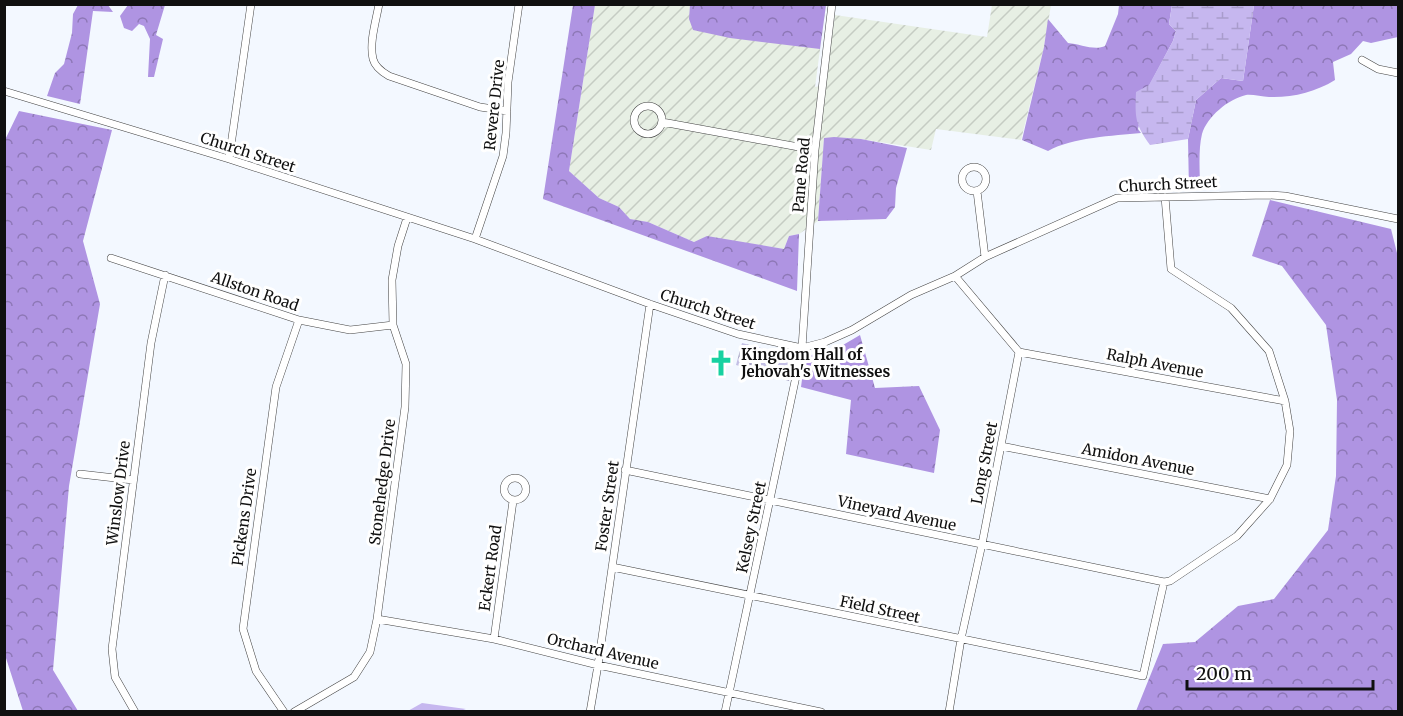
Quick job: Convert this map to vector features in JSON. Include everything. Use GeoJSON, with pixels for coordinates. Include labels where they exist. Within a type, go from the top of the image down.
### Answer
{"type":"FeatureCollection","features":[{"type":"Feature","properties":{"kind":"street"},"geometry":{"type":"LineString","coordinates":[[229,159],[251,4]]}},
{"type":"Feature","properties":{"kind":"street"},"geometry":{"type":"LineString","coordinates":[[379,4],[373,60],[379,70],[389,76],[480,107],[507,111]]}},
{"type":"Feature","properties":{"kind":"street","name":"Revere Drive"},"geometry":{"type":"LineString","coordinates":[[475,240],[503,156],[508,82],[519,4]]}},
{"type":"Feature","properties":{"kind":"street","name":"Pane Road"},"geometry":{"type":"LineString","coordinates":[[802,348],[815,150],[832,4]]}},
{"type":"Feature","properties":{"kind":"street"},"geometry":{"type":"LineString","coordinates":[[1362,60],[1378,69],[1398,73]]}},
{"type":"Feature","properties":{"kind":"street","name":"Church Street"},"geometry":{"type":"LineString","coordinates":[[4,91],[229,159],[475,240],[738,334],[802,348],[825,342],[852,330],[911,295],[955,276],[985,257],[1117,198],[1286,196],[1398,219]]}},
{"type":"Feature","properties":{"kind":"street"},"geometry":{"type":"LineString","coordinates":[[651,106],[658,110],[662,122],[659,130],[648,135],[638,130],[634,120],[639,110],[651,106]]}},
{"type":"Feature","properties":{"kind":"street"},"geometry":{"type":"LineString","coordinates":[[662,122],[815,150]]}},
{"type":"Feature","properties":{"kind":"street"},"geometry":{"type":"LineString","coordinates":[[977,191],[985,257]]}},
{"type":"Feature","properties":{"kind":"street"},"geometry":{"type":"LineString","coordinates":[[1164,582],[1170,581],[1237,536],[1270,499],[1287,465],[1290,431],[1285,401],[1269,351],[1231,308],[1171,269],[1165,197]]}},
{"type":"Feature","properties":{"kind":"street","name":"Stonehedge Drive"},"geometry":{"type":"LineString","coordinates":[[294,711],[354,677],[370,652],[377,619],[405,407],[406,364],[393,325],[392,280],[398,246],[407,218]]}},
{"type":"Feature","properties":{"kind":"street","name":"Allston Road"},"geometry":{"type":"LineString","coordinates":[[111,258],[299,320],[350,330],[393,325]]}},
{"type":"Feature","properties":{"kind":"street","name":"Winslow Drive"},"geometry":{"type":"LineString","coordinates":[[135,711],[115,677],[112,649],[151,343],[165,274]]}},
{"type":"Feature","properties":{"kind":"street"},"geometry":{"type":"LineString","coordinates":[[955,276],[1019,352]]}},
{"type":"Feature","properties":{"kind":"street","name":"Foster Street"},"geometry":{"type":"LineString","coordinates":[[590,711],[650,304]]}},
{"type":"Feature","properties":{"kind":"street","name":"Pickens Drive"},"geometry":{"type":"LineString","coordinates":[[284,711],[256,671],[243,629],[276,387],[299,320]]}},
{"type":"Feature","properties":{"kind":"street","name":"Kelsey Street"},"geometry":{"type":"LineString","coordinates":[[725,711],[802,348]]}},
{"type":"Feature","properties":{"kind":"street","name":"Ralph Avenue"},"geometry":{"type":"LineString","coordinates":[[1019,352],[1285,401]]}},
{"type":"Feature","properties":{"kind":"street","name":"Long Street"},"geometry":{"type":"LineString","coordinates":[[949,711],[961,639],[1019,352]]}},
{"type":"Feature","properties":{"kind":"street","name":"Amidon Avenue"},"geometry":{"type":"LineString","coordinates":[[1001,446],[1270,499]]}},
{"type":"Feature","properties":{"kind":"street","name":"Vineyard Avenue"},"geometry":{"type":"LineString","coordinates":[[625,470],[1164,582]]}},
{"type":"Feature","properties":{"kind":"street"},"geometry":{"type":"LineString","coordinates":[[80,474],[133,480]]}},
{"type":"Feature","properties":{"kind":"street","name":"Eckert Road"},"geometry":{"type":"LineString","coordinates":[[494,639],[513,501]]}},
{"type":"Feature","properties":{"kind":"street","name":"Field Street"},"geometry":{"type":"LineString","coordinates":[[612,567],[1143,676],[1164,582]]}},
{"type":"Feature","properties":{"kind":"street","name":"Orchard Avenue"},"geometry":{"type":"LineString","coordinates":[[377,619],[494,639],[598,665],[821,711]]}},
{"type":"Feature","properties":{"kind":"shaded area"},"geometry":{"type":"Polygon","coordinates":[[[595,5],[826,5],[815,87],[825,85],[835,15],[987,37],[992,5],[1051,5],[1044,47],[1021,140],[936,129],[931,150],[861,139],[824,138],[818,221],[799,234],[789,236],[784,249],[708,237],[694,242],[648,222],[630,219],[619,207],[599,198],[569,171],[595,5]]]}},
{"type":"Feature","properties":{"kind":"green space"},"geometry":{"type":"Polygon","coordinates":[[[78,5],[108,5],[113,12],[93,11],[80,104],[47,96],[55,73],[64,64],[72,33],[73,14],[78,5]]]}},
{"type":"Feature","properties":{"kind":"green space"},"geometry":{"type":"Polygon","coordinates":[[[128,5],[165,5],[156,35],[163,39],[154,77],[148,77],[150,39],[144,26],[139,24],[132,31],[124,28],[120,16],[128,5]]]}},
{"type":"Feature","properties":{"kind":"green space"},"geometry":{"type":"Polygon","coordinates":[[[573,5],[595,5],[569,171],[599,198],[619,207],[630,219],[648,222],[694,242],[707,236],[784,249],[789,236],[799,234],[797,291],[543,199],[573,5]]]}},
{"type":"Feature","properties":{"kind":"green space"},"geometry":{"type":"Polygon","coordinates":[[[690,5],[826,5],[820,49],[730,38],[693,30],[689,19],[690,5]]]}},
{"type":"Feature","properties":{"kind":"green space"},"geometry":{"type":"Polygon","coordinates":[[[1119,5],[1172,5],[1169,24],[1176,31],[1149,86],[1138,129],[1141,133],[1081,140],[1048,151],[1022,140],[1044,47],[1048,19],[1068,43],[1092,48],[1101,47],[1105,46],[1118,14],[1119,5]]]}},
{"type":"Feature","properties":{"kind":"green space"},"geometry":{"type":"Polygon","coordinates":[[[1172,5],[1254,5],[1243,81],[1221,78],[1196,100],[1188,139],[1150,145],[1141,132],[1137,120],[1136,92],[1149,85],[1173,41],[1176,31],[1169,24],[1172,5]]]}},
{"type":"Feature","properties":{"kind":"green space"},"geometry":{"type":"Polygon","coordinates":[[[1254,5],[1398,5],[1398,37],[1371,43],[1363,41],[1351,54],[1333,62],[1335,80],[1320,88],[1286,96],[1246,95],[1225,105],[1208,121],[1202,134],[1200,189],[1189,191],[1188,139],[1196,100],[1221,78],[1243,81],[1254,5]]]}},
{"type":"Feature","properties":{"kind":"green space"},"geometry":{"type":"Polygon","coordinates":[[[19,111],[112,130],[83,241],[100,304],[69,486],[53,670],[78,711],[23,711],[5,655],[4,142],[19,111]]]}},
{"type":"Feature","properties":{"kind":"green space"},"geometry":{"type":"Polygon","coordinates":[[[824,138],[861,139],[907,148],[896,188],[895,207],[886,219],[818,221],[824,138]]]}},
{"type":"Feature","properties":{"kind":"green space"},"geometry":{"type":"Polygon","coordinates":[[[1270,200],[1391,229],[1398,257],[1398,711],[1136,711],[1163,644],[1195,642],[1238,606],[1274,599],[1328,530],[1336,476],[1337,400],[1326,325],[1282,266],[1252,256],[1270,200]]]}},
{"type":"Feature","properties":{"kind":"green space"},"geometry":{"type":"Polygon","coordinates":[[[860,335],[875,388],[919,386],[940,430],[934,473],[846,454],[851,400],[801,387],[805,357],[843,345],[860,335]]]}},
{"type":"Feature","properties":{"kind":"green space"},"geometry":{"type":"Polygon","coordinates":[[[742,343],[787,355],[793,363],[789,381],[736,365],[742,343]]]}},
{"type":"Feature","properties":{"kind":"green space"},"geometry":{"type":"Polygon","coordinates":[[[422,703],[466,709],[457,712],[406,712],[422,703]]]}},
{"type":"Feature","properties":{"kind":"place","name":"Kingdom Hall of Jehovah's Witnesses"},"geometry":{"type":"Point","coordinates":[721,363]}}]}
